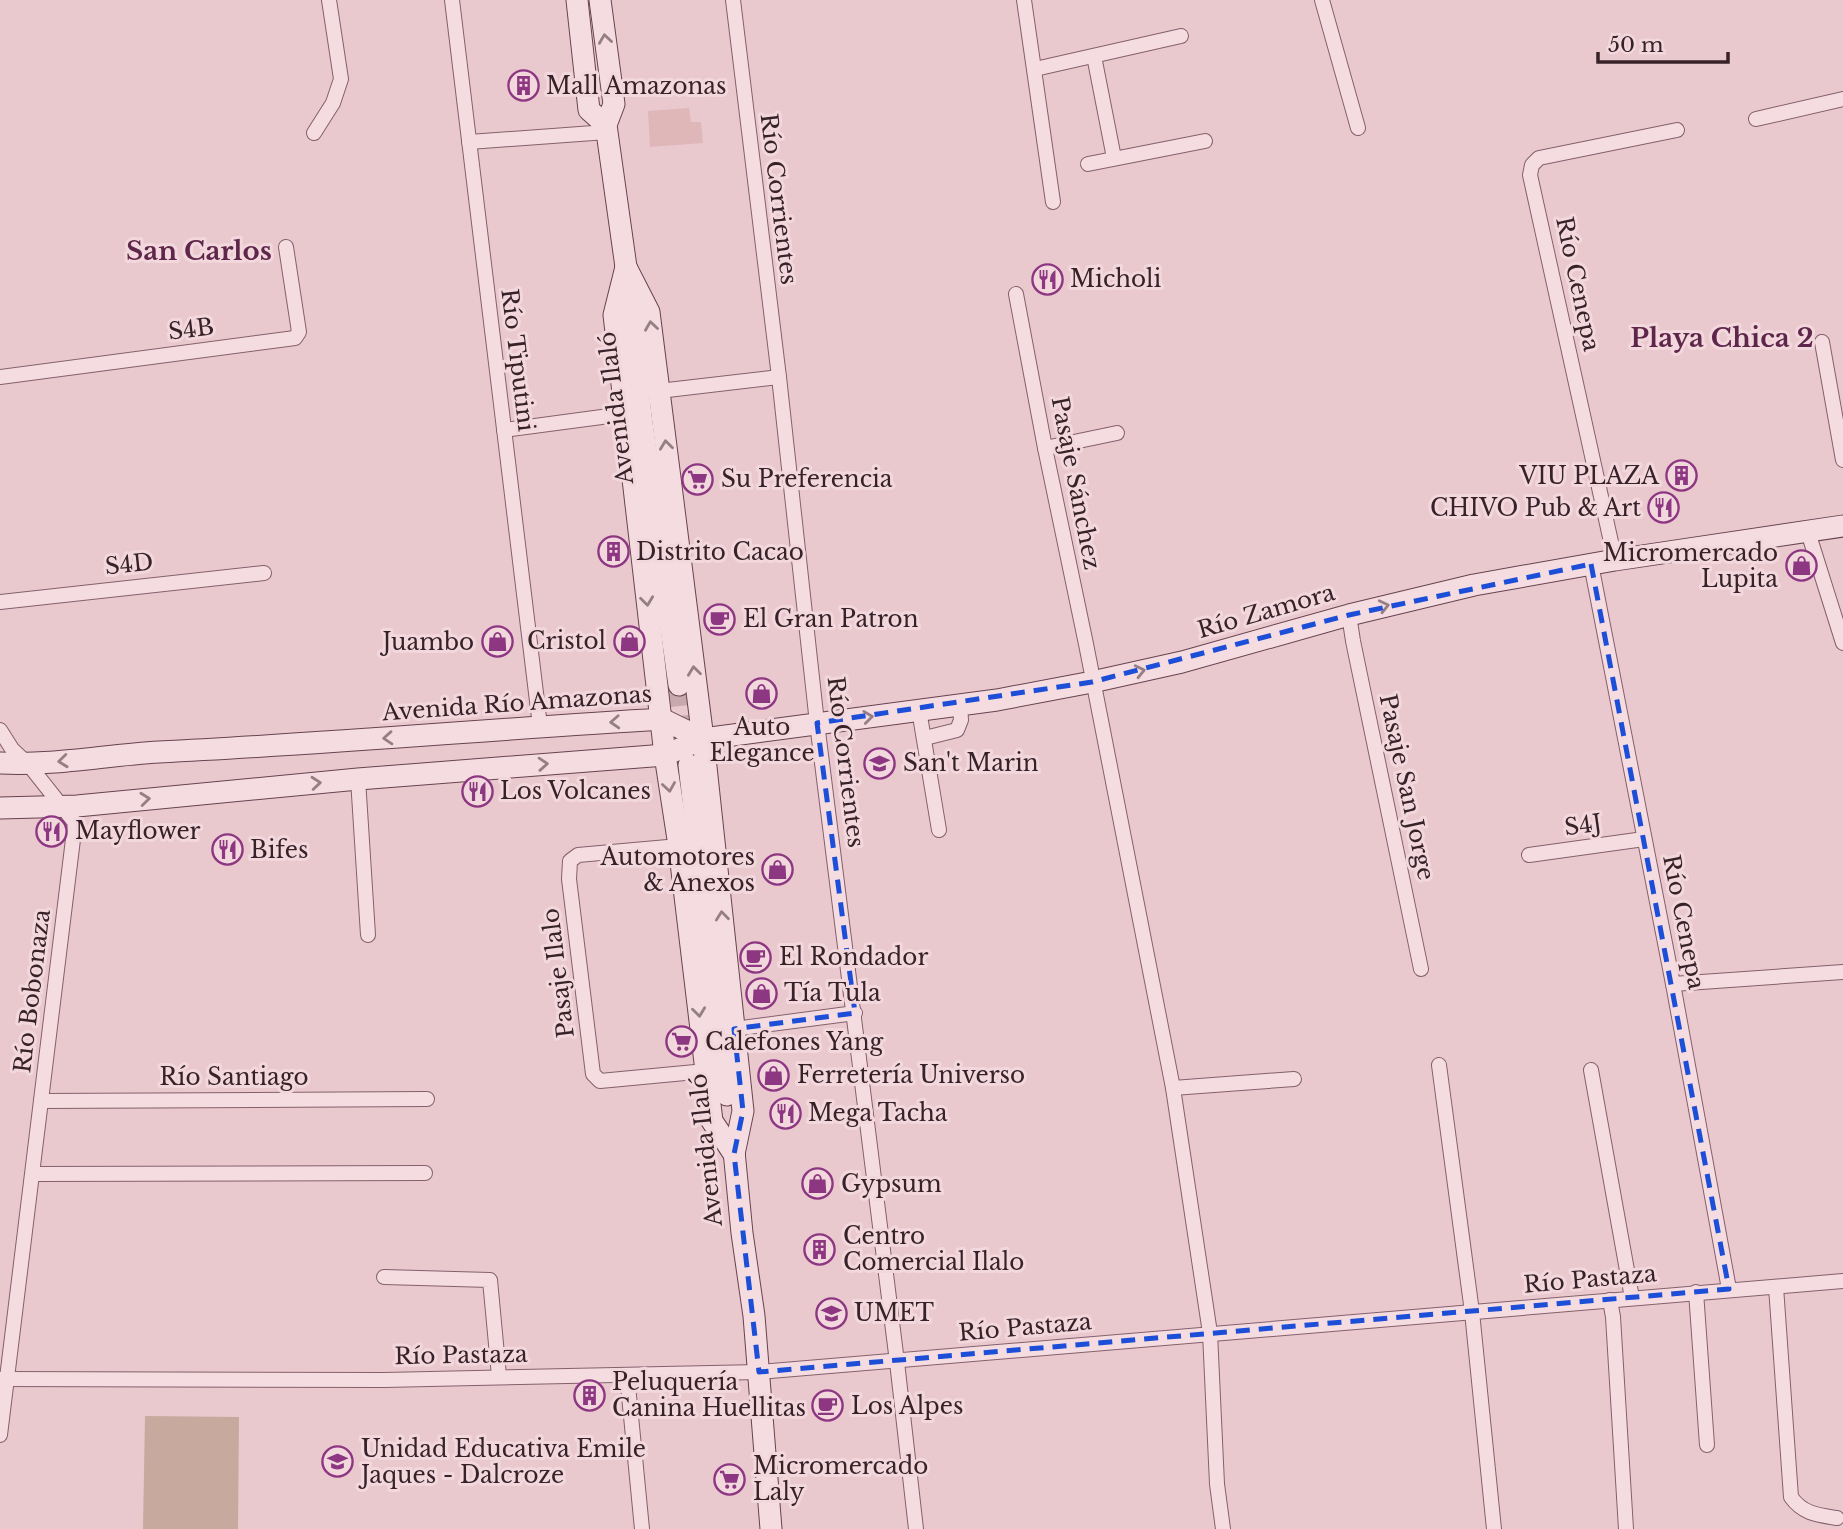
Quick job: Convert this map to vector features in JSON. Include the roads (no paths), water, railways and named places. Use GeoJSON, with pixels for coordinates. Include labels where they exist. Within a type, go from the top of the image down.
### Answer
{"type":"FeatureCollection","features":[{"type":"Feature","properties":{"kind":"main road","name":"Avenida Ilaló"},"geometry":{"type":"LineString","coordinates":[[577,0],[589,110],[607,128]]}},
{"type":"Feature","properties":{"kind":"main road","name":"Avenida Ilaló"},"geometry":{"type":"LineString","coordinates":[[600,0],[614,104],[607,128],[626,267],[641,416],[679,685]]}},
{"type":"Feature","properties":{"kind":"main road"},"geometry":{"type":"LineString","coordinates":[[626,267],[649,312],[703,738],[743,1111],[734,1154]]}},
{"type":"Feature","properties":{"kind":"main road"},"geometry":{"type":"LineString","coordinates":[[626,267],[614,315],[664,755],[679,846],[712,1122],[734,1154]]}},
{"type":"Feature","properties":{"kind":"main road","name":"Río Zamora"},"geometry":{"type":"LineString","coordinates":[[703,738],[960,705],[1092,682],[1182,662],[1349,615],[1474,585],[1615,560],[1843,526]]}},
{"type":"Feature","properties":{"kind":"main road","name":"Avenida Río Amazonas"},"geometry":{"type":"LineString","coordinates":[[0,763],[29,765],[146,753],[662,719],[703,738]]}},
{"type":"Feature","properties":{"kind":"main road"},"geometry":{"type":"LineString","coordinates":[[0,808],[62,807],[358,779],[664,755],[703,738]]}},
{"type":"Feature","properties":{"kind":"main road","name":"Avenida Ilaló"},"geometry":{"type":"LineString","coordinates":[[688,765],[754,1316],[771,1529]]}},
{"type":"Feature","properties":{"kind":"street"},"geometry":{"type":"LineString","coordinates":[[314,132],[333,103],[341,79],[329,0]]}},
{"type":"Feature","properties":{"kind":"street","name":"Río Tiputini"},"geometry":{"type":"LineString","coordinates":[[452,0],[540,726]]}},
{"type":"Feature","properties":{"kind":"street","name":"Río Corrientes"},"geometry":{"type":"LineString","coordinates":[[733,0],[915,1529]]}},
{"type":"Feature","properties":{"kind":"street"},"geometry":{"type":"LineString","coordinates":[[1024,0],[1053,202]]}},
{"type":"Feature","properties":{"kind":"street"},"geometry":{"type":"LineString","coordinates":[[1322,0],[1358,128]]}},
{"type":"Feature","properties":{"kind":"street"},"geometry":{"type":"LineString","coordinates":[[1035,69],[1181,36]]}},
{"type":"Feature","properties":{"kind":"street"},"geometry":{"type":"LineString","coordinates":[[1094,56],[1114,158]]}},
{"type":"Feature","properties":{"kind":"street"},"geometry":{"type":"LineString","coordinates":[[1756,119],[1843,99]]}},
{"type":"Feature","properties":{"kind":"street"},"geometry":{"type":"LineString","coordinates":[[469,142],[607,128]]}},
{"type":"Feature","properties":{"kind":"street","name":"Río Cenepa"},"geometry":{"type":"LineString","coordinates":[[1615,560],[1530,175],[1532,165],[1539,158],[1677,130]]}},
{"type":"Feature","properties":{"kind":"street"},"geometry":{"type":"LineString","coordinates":[[1088,164],[1205,141]]}},
{"type":"Feature","properties":{"kind":"street","name":"S4B"},"geometry":{"type":"LineString","coordinates":[[0,377],[295,338],[299,332],[286,247]]}},
{"type":"Feature","properties":{"kind":"street","name":"Pasaje Sánchez"},"geometry":{"type":"LineString","coordinates":[[1016,294],[1173,1088],[1210,1333],[1217,1484],[1223,1529]]}},
{"type":"Feature","properties":{"kind":"street"},"geometry":{"type":"LineString","coordinates":[[1822,342],[1843,460]]}},
{"type":"Feature","properties":{"kind":"street"},"geometry":{"type":"LineString","coordinates":[[659,391],[779,377]]}},
{"type":"Feature","properties":{"kind":"street"},"geometry":{"type":"LineString","coordinates":[[504,430],[624,414]]}},
{"type":"Feature","properties":{"kind":"street"},"geometry":{"type":"LineString","coordinates":[[1045,448],[1117,433]]}},
{"type":"Feature","properties":{"kind":"street"},"geometry":{"type":"LineString","coordinates":[[1808,532],[1843,643]]}},
{"type":"Feature","properties":{"kind":"street","name":"Río Cenepa"},"geometry":{"type":"LineString","coordinates":[[1591,564],[1729,1289]]}},
{"type":"Feature","properties":{"kind":"street","name":"S4D"},"geometry":{"type":"LineString","coordinates":[[0,602],[264,573]]}},
{"type":"Feature","properties":{"kind":"street","name":"Pasaje San Jorge"},"geometry":{"type":"LineString","coordinates":[[1349,615],[1421,969]]}},
{"type":"Feature","properties":{"kind":"street"},"geometry":{"type":"LineString","coordinates":[[925,738],[957,730],[961,720],[960,705]]}},
{"type":"Feature","properties":{"kind":"street"},"geometry":{"type":"LineString","coordinates":[[919,710],[939,830]]}},
{"type":"Feature","properties":{"kind":"street","name":"Río Bobonaza"},"geometry":{"type":"LineString","coordinates":[[0,730],[12,749],[29,765],[75,823],[33,1174],[3,1379],[0,1435]]}},
{"type":"Feature","properties":{"kind":"street"},"geometry":{"type":"LineString","coordinates":[[358,779],[368,935]]}},
{"type":"Feature","properties":{"kind":"street","name":"S4J"},"geometry":{"type":"LineString","coordinates":[[1529,855],[1644,839]]}},
{"type":"Feature","properties":{"kind":"street","name":"Pasaje Ilalo"},"geometry":{"type":"LineString","coordinates":[[679,846],[578,855],[570,860],[569,879],[593,1074],[600,1081],[706,1071]]}},
{"type":"Feature","properties":{"kind":"street"},"geometry":{"type":"LineString","coordinates":[[1673,984],[1843,972]]}},
{"type":"Feature","properties":{"kind":"street"},"geometry":{"type":"LineString","coordinates":[[734,1030],[855,1013]]}},
{"type":"Feature","properties":{"kind":"street"},"geometry":{"type":"LineString","coordinates":[[1439,1065],[1472,1312],[1494,1529]]}},
{"type":"Feature","properties":{"kind":"street"},"geometry":{"type":"LineString","coordinates":[[1591,1070],[1632,1298]]}},
{"type":"Feature","properties":{"kind":"street"},"geometry":{"type":"LineString","coordinates":[[1173,1088],[1294,1079]]}},
{"type":"Feature","properties":{"kind":"street","name":"Río Santiago"},"geometry":{"type":"LineString","coordinates":[[41,1101],[427,1098]]}},
{"type":"Feature","properties":{"kind":"street"},"geometry":{"type":"LineString","coordinates":[[33,1174],[425,1173]]}},
{"type":"Feature","properties":{"kind":"street"},"geometry":{"type":"LineString","coordinates":[[384,1277],[490,1280],[499,1376]]}},
{"type":"Feature","properties":{"kind":"street","name":"Río Pastaza"},"geometry":{"type":"LineString","coordinates":[[3,1379],[384,1380],[759,1372],[1843,1281]]}},
{"type":"Feature","properties":{"kind":"street"},"geometry":{"type":"LineString","coordinates":[[1776,1287],[1791,1497],[1798,1507],[1809,1513],[1837,1518]]}},
{"type":"Feature","properties":{"kind":"street"},"geometry":{"type":"LineString","coordinates":[[1696,1292],[1707,1445]]}},
{"type":"Feature","properties":{"kind":"street"},"geometry":{"type":"LineString","coordinates":[[1609,1300],[1613,1317],[1626,1529]]}},
{"type":"Feature","properties":{"kind":"street"},"geometry":{"type":"LineString","coordinates":[[627,1375],[642,1529]]}},
{"type":"Feature","properties":{"kind":"tunnel"},"geometry":{"type":"LineString","coordinates":[[679,685],[686,746]]}},
{"type":"Feature","properties":{"kind":"place","name":"Mall Amazonas"},"geometry":{"type":"Point","coordinates":[523,86]}},
{"type":"Feature","properties":{"kind":"place","name":"Micholi"},"geometry":{"type":"Point","coordinates":[1047,279]}},
{"type":"Feature","properties":{"kind":"place","name":"VIU PLAZA"},"geometry":{"type":"Point","coordinates":[1682,476]}},
{"type":"Feature","properties":{"kind":"place","name":"Su Preferencia"},"geometry":{"type":"Point","coordinates":[698,479]}},
{"type":"Feature","properties":{"kind":"place","name":"CHIVO Pub & Art"},"geometry":{"type":"Point","coordinates":[1664,508]}},
{"type":"Feature","properties":{"kind":"place","name":"Distrito Cacao"},"geometry":{"type":"Point","coordinates":[613,552]}},
{"type":"Feature","properties":{"kind":"place","name":"Micromercado Lupita"},"geometry":{"type":"Point","coordinates":[1801,566]}},
{"type":"Feature","properties":{"kind":"place","name":"El Gran Patron"},"geometry":{"type":"Point","coordinates":[720,619]}},
{"type":"Feature","properties":{"kind":"place","name":"Cristol"},"geometry":{"type":"Point","coordinates":[629,641]}},
{"type":"Feature","properties":{"kind":"place","name":"Juambo"},"geometry":{"type":"Point","coordinates":[497,642]}},
{"type":"Feature","properties":{"kind":"place","name":"Auto Elegance"},"geometry":{"type":"Point","coordinates":[762,693]}},
{"type":"Feature","properties":{"kind":"place","name":"San't Marin"},"geometry":{"type":"Point","coordinates":[880,763]}},
{"type":"Feature","properties":{"kind":"place","name":"Los Volcanes"},"geometry":{"type":"Point","coordinates":[477,791]}},
{"type":"Feature","properties":{"kind":"place","name":"Mayflower"},"geometry":{"type":"Point","coordinates":[52,831]}},
{"type":"Feature","properties":{"kind":"place","name":"Bifes"},"geometry":{"type":"Point","coordinates":[227,850]}},
{"type":"Feature","properties":{"kind":"place","name":"Automotores & Anexos"},"geometry":{"type":"Point","coordinates":[778,870]}},
{"type":"Feature","properties":{"kind":"place","name":"El Rondador"},"geometry":{"type":"Point","coordinates":[756,957]}},
{"type":"Feature","properties":{"kind":"place","name":"Tía Tula"},"geometry":{"type":"Point","coordinates":[761,993]}},
{"type":"Feature","properties":{"kind":"place","name":"Calefones Yang"},"geometry":{"type":"Point","coordinates":[682,1042]}},
{"type":"Feature","properties":{"kind":"place","name":"Ferretería Universo"},"geometry":{"type":"Point","coordinates":[774,1075]}},
{"type":"Feature","properties":{"kind":"place","name":"Mega Tacha"},"geometry":{"type":"Point","coordinates":[785,1113]}},
{"type":"Feature","properties":{"kind":"place","name":"Gypsum"},"geometry":{"type":"Point","coordinates":[818,1184]}},
{"type":"Feature","properties":{"kind":"place","name":"Centro Comercial Ilalo"},"geometry":{"type":"Point","coordinates":[820,1249]}},
{"type":"Feature","properties":{"kind":"place","name":"UMET"},"geometry":{"type":"Point","coordinates":[831,1313]}},
{"type":"Feature","properties":{"kind":"place","name":"Peluquería Canina Huellitas"},"geometry":{"type":"Point","coordinates":[589,1395]}},
{"type":"Feature","properties":{"kind":"place","name":"Los Alpes"},"geometry":{"type":"Point","coordinates":[828,1406]}},
{"type":"Feature","properties":{"kind":"place","name":"Unidad Educativa Emile Jaques - Dalcroze"},"geometry":{"type":"Point","coordinates":[338,1462]}},
{"type":"Feature","properties":{"kind":"place","name":"Micromercado Laly"},"geometry":{"type":"Point","coordinates":[730,1479]}},
{"type":"Feature","properties":{"kind":"district","name":"San Carlos"},"geometry":{"type":"Point","coordinates":[199,251]}},
{"type":"Feature","properties":{"kind":"district","name":"Playa Chica 2"},"geometry":{"type":"Point","coordinates":[1722,338]}}]}
